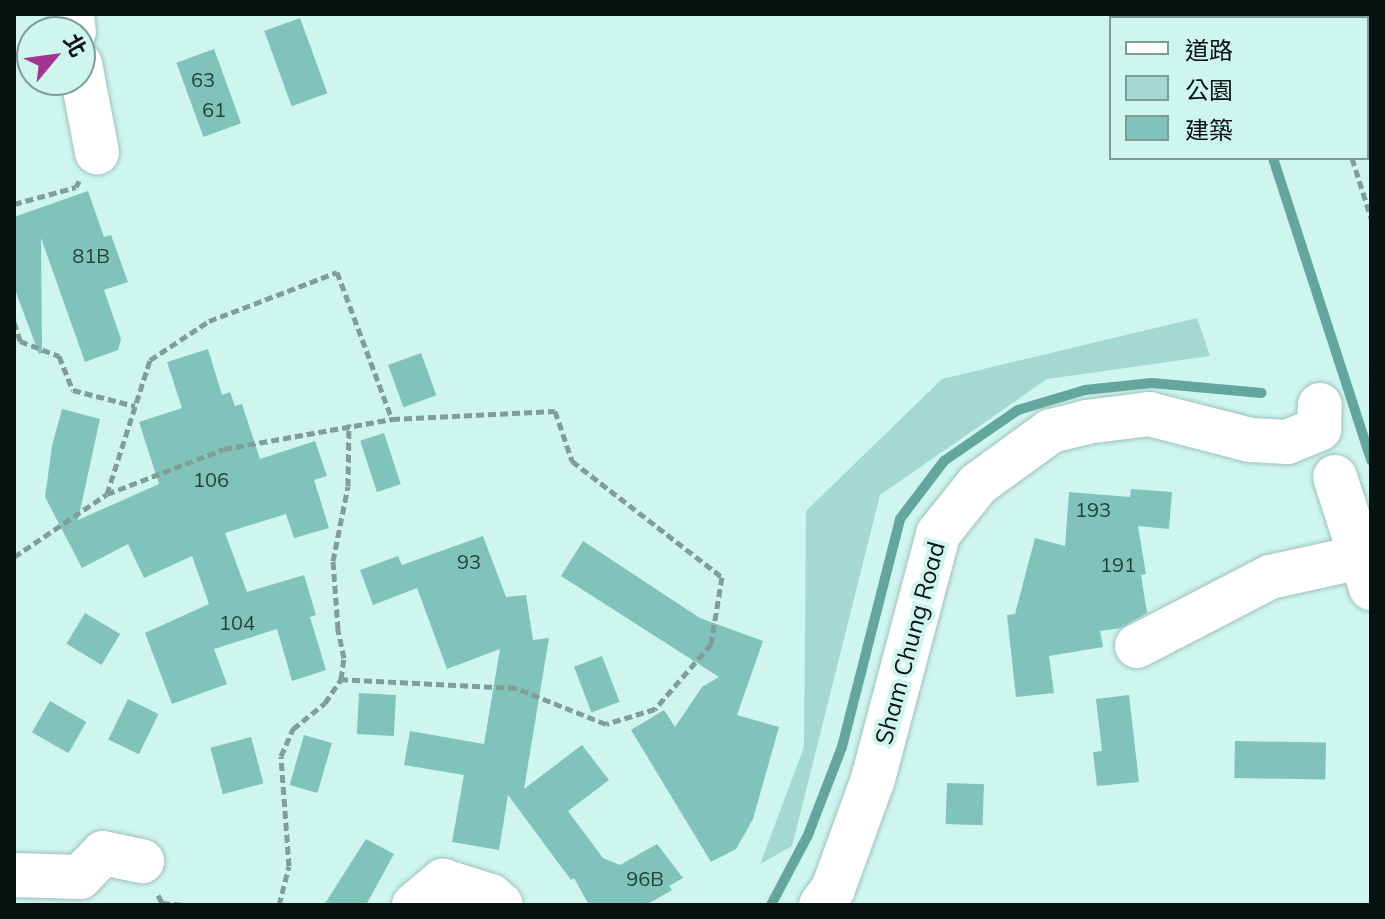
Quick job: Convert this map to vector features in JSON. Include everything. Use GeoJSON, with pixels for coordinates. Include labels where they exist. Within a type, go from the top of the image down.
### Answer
{"type":"FeatureCollection","features":[{"type":"Feature","properties":{"kind":"street"},"geometry":{"type":"LineString","coordinates":[[86,96],[97,152]]}},
{"type":"Feature","properties":{"kind":"street","name":"Sham Chung Road"},"geometry":{"type":"LineString","coordinates":[[821,905],[833,889],[873,779],[938,534],[978,484],[1051,431],[1086,422],[1149,414],[1250,440],[1287,442],[1319,429],[1320,405]]}},
{"type":"Feature","properties":{"kind":"street"},"geometry":{"type":"LineString","coordinates":[[1137,646],[1270,577],[1366,573],[1335,477]]}},
{"type":"Feature","properties":{"kind":"street"},"geometry":{"type":"LineString","coordinates":[[14,875],[80,877],[103,853],[142,861]]}},
{"type":"Feature","properties":{"kind":"street"},"geometry":{"type":"LineString","coordinates":[[414,905],[443,881],[491,896],[501,905]]}},
{"type":"Feature","properties":{"kind":"path"},"geometry":{"type":"LineString","coordinates":[[14,204],[76,187],[97,152]]}},
{"type":"Feature","properties":{"kind":"path"},"geometry":{"type":"LineString","coordinates":[[1353,160],[1371,218]]}},
{"type":"Feature","properties":{"kind":"path"},"geometry":{"type":"LineString","coordinates":[[107,494],[150,360],[209,321],[337,272],[392,419]]}},
{"type":"Feature","properties":{"kind":"path"},"geometry":{"type":"LineString","coordinates":[[14,322],[20,341],[59,356],[73,390],[135,406]]}},
{"type":"Feature","properties":{"kind":"path"},"geometry":{"type":"LineString","coordinates":[[14,557],[107,494],[224,449],[349,424],[392,419],[555,411],[572,461],[722,577],[711,644],[655,709],[606,724],[516,688],[341,679]]}},
{"type":"Feature","properties":{"kind":"path"},"geometry":{"type":"LineString","coordinates":[[279,905],[289,866],[281,756],[293,729],[325,703],[341,679],[344,658],[332,583],[348,486],[349,424]]}},
{"type":"Feature","properties":{"kind":"green space"},"geometry":{"type":"Polygon","coordinates":[[[1197,318],[1210,356],[1047,379],[880,495],[792,846],[760,864],[804,747],[806,511],[942,379],[1197,318]]]}},
{"type":"Feature","properties":{"kind":"building"},"geometry":{"type":"Polygon","coordinates":[[[300,18],[327,93],[292,106],[264,31],[300,18]]]}},
{"type":"Feature","properties":{"kind":"building"},"geometry":{"type":"Polygon","coordinates":[[[214,49],[241,123],[203,137],[176,63],[214,49]]]}},
{"type":"Feature","properties":{"kind":"building"},"geometry":{"type":"Polygon","coordinates":[[[88,191],[104,237],[111,235],[128,282],[104,290],[121,339],[118,350],[85,362],[41,238],[42,353],[39,354],[14,287],[14,217],[88,191]]]}},
{"type":"Feature","properties":{"kind":"building"},"geometry":{"type":"Polygon","coordinates":[[[208,349],[222,395],[230,392],[235,406],[242,404],[260,459],[315,441],[327,476],[314,480],[329,528],[294,538],[286,514],[225,533],[247,592],[304,575],[316,615],[310,617],[326,670],[292,681],[277,629],[214,649],[227,684],[172,704],[145,633],[209,604],[192,556],[144,578],[128,544],[82,568],[45,497],[52,446],[62,409],[100,419],[78,520],[159,484],[139,422],[182,408],[167,362],[208,349]]]}},
{"type":"Feature","properties":{"kind":"building"},"geometry":{"type":"Polygon","coordinates":[[[421,353],[436,395],[404,407],[388,365],[421,353]]]}},
{"type":"Feature","properties":{"kind":"building"},"geometry":{"type":"Polygon","coordinates":[[[384,433],[401,484],[377,492],[360,441],[384,433]]]}},
{"type":"Feature","properties":{"kind":"building"},"geometry":{"type":"Polygon","coordinates":[[[1131,489],[1172,492],[1169,529],[1138,526],[1146,574],[1141,575],[1147,613],[1121,628],[1100,631],[1103,647],[1049,656],[1054,693],[1016,697],[1007,615],[1015,614],[1035,538],[1065,546],[1069,492],[1130,497],[1131,489]]]}},
{"type":"Feature","properties":{"kind":"building"},"geometry":{"type":"Polygon","coordinates":[[[483,536],[506,597],[526,595],[533,640],[549,638],[524,789],[582,745],[609,780],[568,811],[603,858],[620,865],[657,844],[683,878],[669,886],[672,890],[646,905],[589,905],[574,878],[571,880],[508,795],[499,850],[452,842],[464,775],[404,765],[410,731],[484,744],[500,649],[447,669],[417,588],[373,605],[360,570],[398,556],[402,565],[483,536]]]}},
{"type":"Feature","properties":{"kind":"building"},"geometry":{"type":"Polygon","coordinates":[[[583,541],[700,618],[763,641],[737,715],[779,727],[753,819],[736,849],[711,862],[631,730],[664,710],[675,727],[702,687],[719,677],[561,576],[583,541]]]}},
{"type":"Feature","properties":{"kind":"building"},"geometry":{"type":"Polygon","coordinates":[[[85,613],[120,634],[102,665],[66,644],[85,613]]]}},
{"type":"Feature","properties":{"kind":"building"},"geometry":{"type":"Polygon","coordinates":[[[602,656],[620,702],[592,712],[574,667],[602,656]]]}},
{"type":"Feature","properties":{"kind":"building"},"geometry":{"type":"Polygon","coordinates":[[[359,693],[396,695],[394,736],[357,734],[359,693]]]}},
{"type":"Feature","properties":{"kind":"building"},"geometry":{"type":"Polygon","coordinates":[[[1129,695],[1139,782],[1097,786],[1093,752],[1102,751],[1096,699],[1129,695]]]}},
{"type":"Feature","properties":{"kind":"building"},"geometry":{"type":"Polygon","coordinates":[[[128,699],[159,714],[139,754],[108,739],[128,699]]]}},
{"type":"Feature","properties":{"kind":"building"},"geometry":{"type":"Polygon","coordinates":[[[50,701],[86,722],[68,753],[32,732],[50,701]]]}},
{"type":"Feature","properties":{"kind":"building"},"geometry":{"type":"Polygon","coordinates":[[[304,735],[332,743],[318,793],[290,785],[304,735]]]}},
{"type":"Feature","properties":{"kind":"building"},"geometry":{"type":"Polygon","coordinates":[[[251,737],[263,783],[223,794],[210,748],[251,737]]]}},
{"type":"Feature","properties":{"kind":"building"},"geometry":{"type":"Polygon","coordinates":[[[1235,741],[1326,743],[1325,780],[1234,778],[1235,741]]]}},
{"type":"Feature","properties":{"kind":"building"},"geometry":{"type":"Polygon","coordinates":[[[947,783],[984,784],[983,825],[946,824],[947,783]]]}},
{"type":"Feature","properties":{"kind":"building"},"geometry":{"type":"Polygon","coordinates":[[[366,839],[394,854],[366,905],[324,905],[366,839]]]}},
{"type":"Feature","properties":{"kind":"waterway"},"geometry":{"type":"LineString","coordinates":[[1274,160],[1371,460]]}},
{"type":"Feature","properties":{"kind":"waterway"},"geometry":{"type":"LineString","coordinates":[[771,905],[808,835],[842,747],[900,519],[944,461],[1018,410],[1085,390],[1152,383],[1262,393]]}}]}
